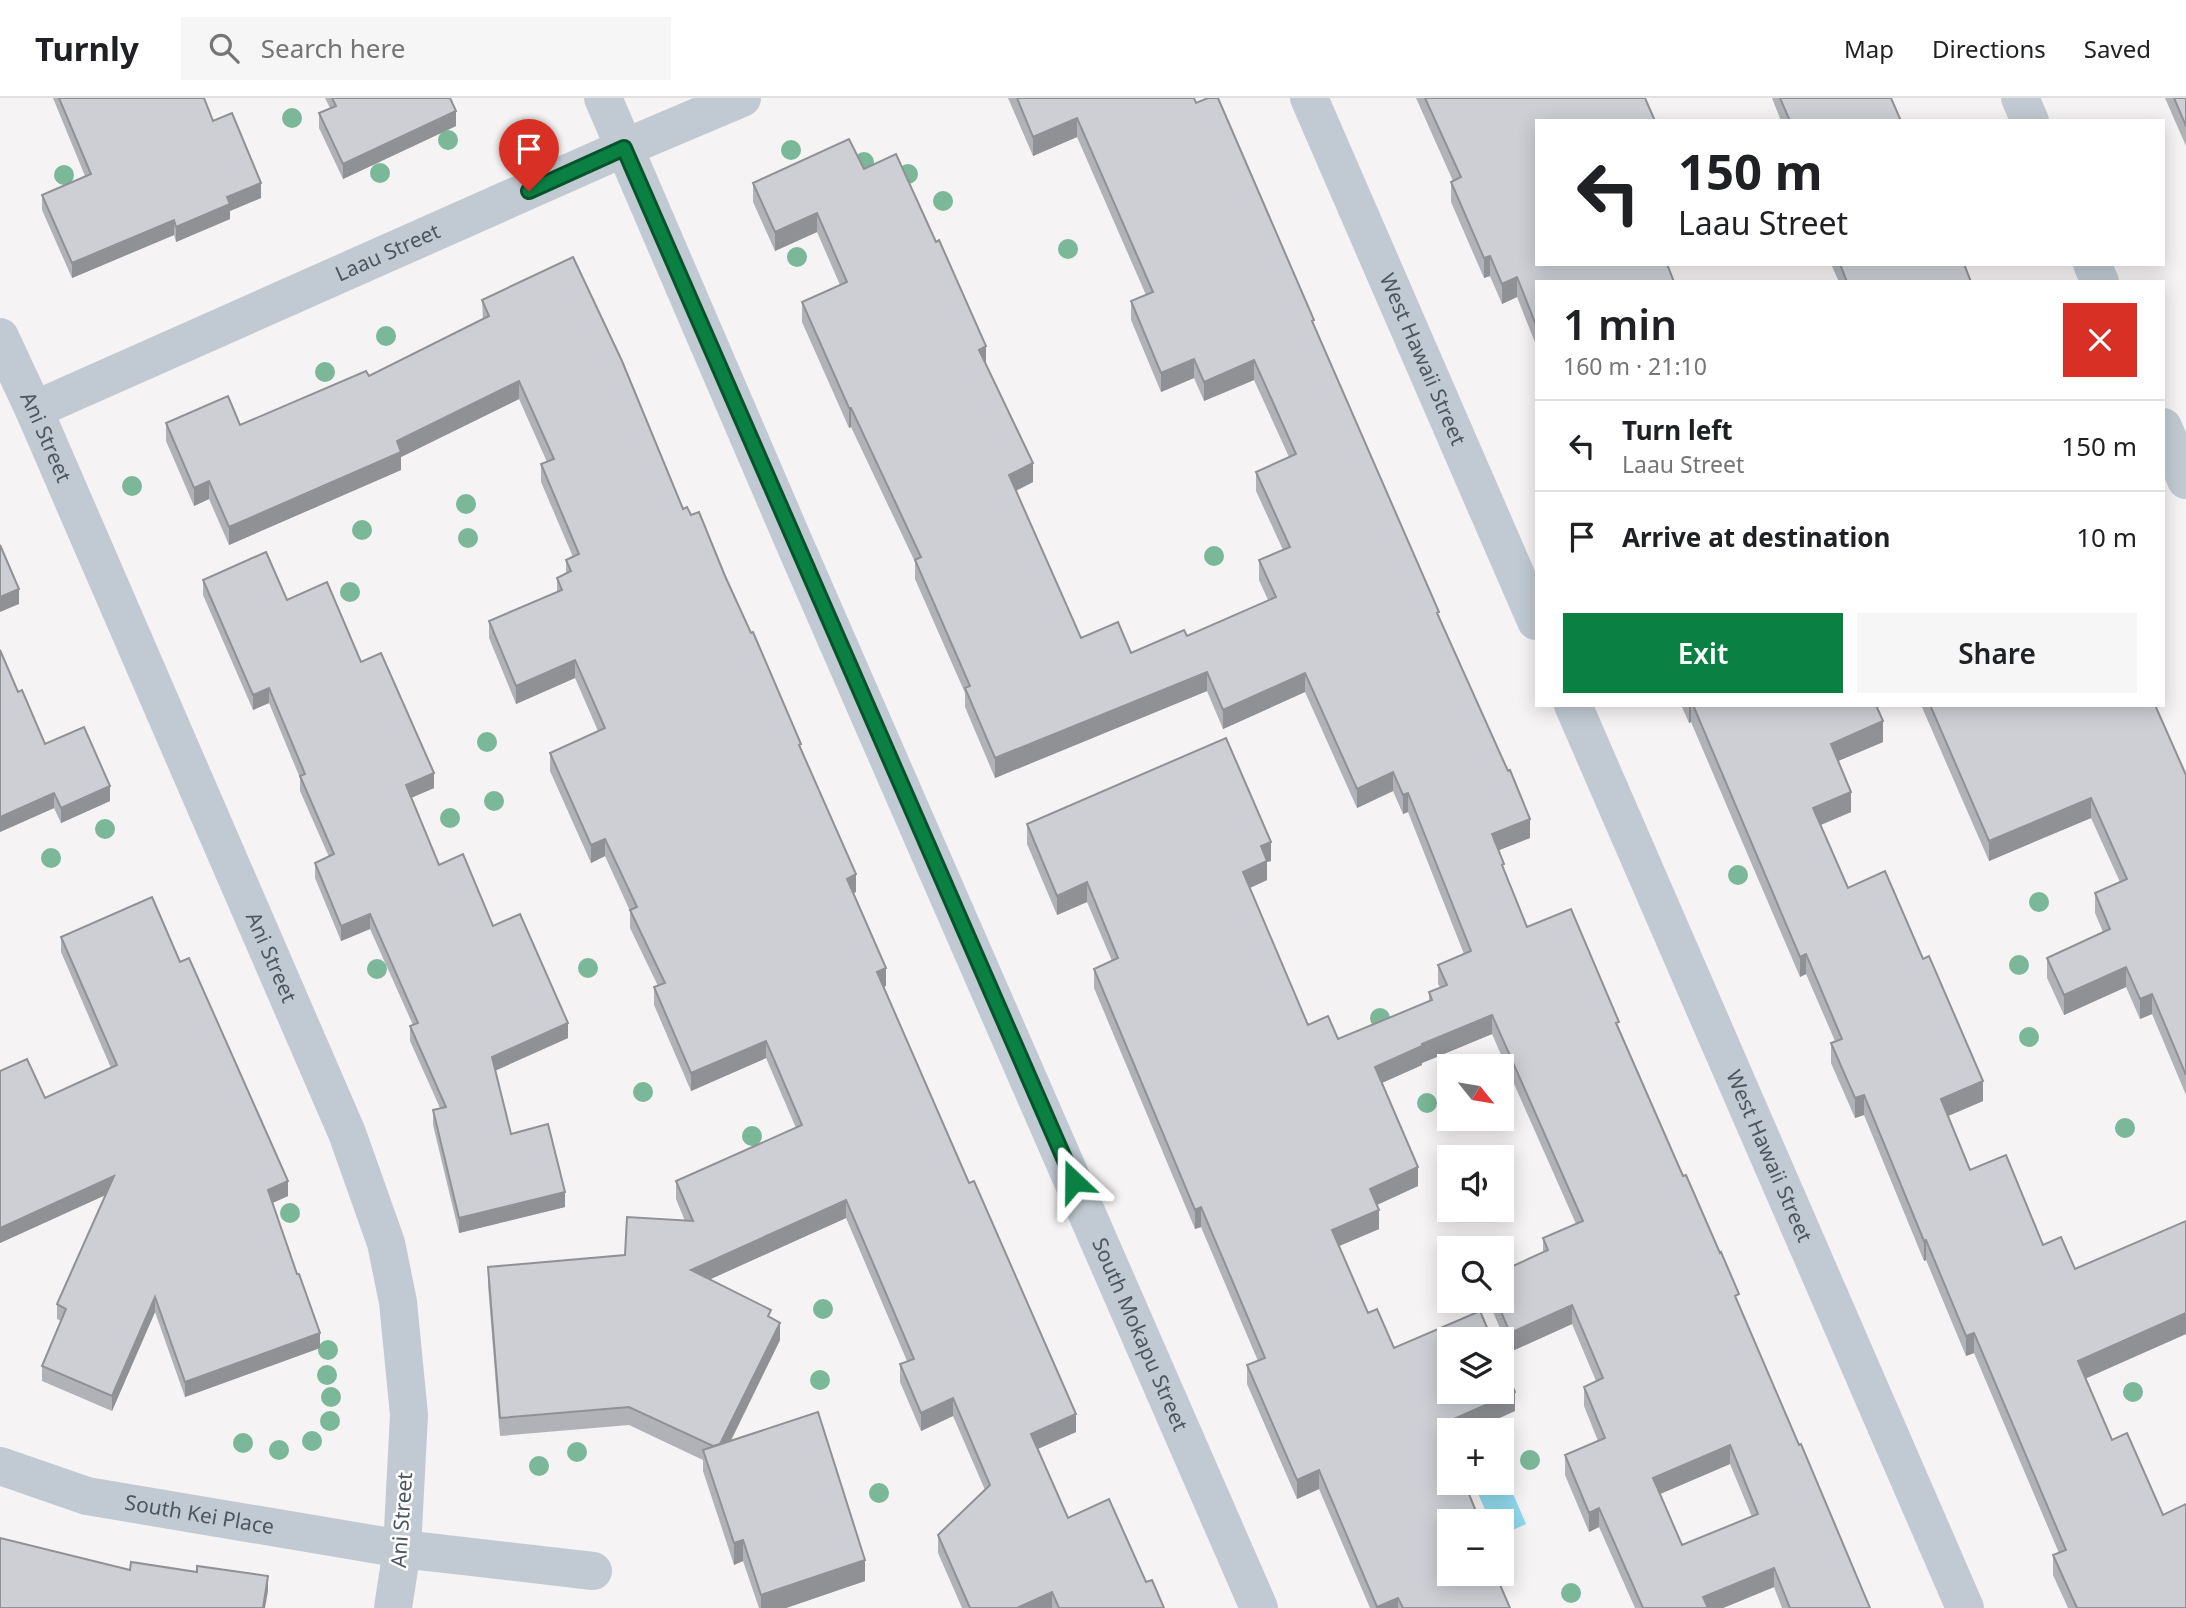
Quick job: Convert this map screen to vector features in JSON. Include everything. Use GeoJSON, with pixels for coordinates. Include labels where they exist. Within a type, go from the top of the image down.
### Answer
{"type":"FeatureCollection","features":[{"type":"Feature","properties":{"kind":"street","name":"South Mokapu Street"},"geometry":{"type":"LineString","coordinates":[[603,98],[1259,1608]]}},
{"type":"Feature","properties":{"kind":"street","name":"Laau Street"},"geometry":{"type":"LineString","coordinates":[[34,410],[742,98]]}},
{"type":"Feature","properties":{"kind":"street","name":"West Hawaii Street"},"geometry":{"type":"LineString","coordinates":[[1309,98],[1535,619]]}},
{"type":"Feature","properties":{"kind":"street"},"geometry":{"type":"LineString","coordinates":[[2020,98],[2029,119]]}},
{"type":"Feature","properties":{"kind":"street","name":"Ani Street"},"geometry":{"type":"LineString","coordinates":[[0,337],[347,1133],[386,1243],[398,1302],[409,1415],[402,1549],[393,1608]]}},
{"type":"Feature","properties":{"kind":"street"},"geometry":{"type":"LineString","coordinates":[[2165,432],[2186,480]]}},
{"type":"Feature","properties":{"kind":"street","name":"West Hawaii Street"},"geometry":{"type":"LineString","coordinates":[[1574,707],[1965,1608]]}},
{"type":"Feature","properties":{"kind":"street","name":"South Kei Place"},"geometry":{"type":"LineString","coordinates":[[0,1466],[87,1496],[402,1549],[593,1571]]}},
{"type":"Feature","properties":{"kind":"water"},"geometry":{"type":"Polygon","coordinates":[[[1479,1495],[1514,1495],[1526,1524],[1514,1530],[1514,1509],[1485,1509],[1479,1495]]]}},
{"type":"Feature","properties":{"kind":"building"},"geometry":{"type":"Polygon","coordinates":[[[59,98],[204,98],[213,121],[232,113],[261,183],[227,197],[230,204],[176,227],[174,220],[72,263],[42,195],[91,174],[59,98]]]}},
{"type":"Feature","properties":{"kind":"building"},"geometry":{"type":"Polygon","coordinates":[[[332,98],[450,98],[456,111],[343,164],[319,113],[336,106],[332,98]]]}},
{"type":"Feature","properties":{"kind":"building"},"geometry":{"type":"Polygon","coordinates":[[[1017,98],[1194,98],[1196,103],[1208,98],[1218,98],[1439,612],[1437,613],[1530,819],[1492,834],[1527,927],[1571,909],[1619,1022],[1616,1023],[1683,1176],[1686,1175],[1721,1252],[1739,1294],[1735,1296],[1870,1608],[1790,1608],[1774,1568],[1703,1597],[1708,1608],[1643,1608],[1599,1508],[1589,1513],[1565,1455],[1605,1438],[1584,1387],[1603,1378],[1572,1305],[1514,1331],[1514,1327],[1507,1327],[1502,1313],[1514,1313],[1514,1266],[1548,1250],[1543,1238],[1583,1221],[1514,1065],[1514,1054],[1509,1054],[1492,1015],[1375,1067],[1418,1167],[1370,1189],[1379,1210],[1332,1230],[1368,1313],[1377,1309],[1394,1348],[1437,1330],[1437,1404],[1488,1404],[1456,1418],[1437,1418],[1437,1495],[1469,1495],[1475,1509],[1437,1509],[1437,1586],[1501,1586],[1510,1608],[1403,1608],[1398,1598],[1377,1607],[1319,1470],[1297,1480],[1247,1365],[1265,1358],[1201,1207],[1195,1210],[1094,969],[1118,958],[1087,882],[1057,896],[1027,824],[1226,738],[1271,842],[1261,846],[1267,861],[1243,872],[1308,1025],[1328,1016],[1338,1039],[1432,1000],[1429,992],[1447,985],[1438,965],[1471,951],[1408,793],[1403,795],[1393,772],[1357,789],[1305,673],[1223,710],[1207,672],[995,758],[965,688],[970,686],[915,560],[921,557],[849,408],[802,302],[847,282],[817,213],[775,232],[753,183],[849,139],[864,169],[896,154],[936,242],[939,240],[986,346],[979,350],[1033,463],[1009,475],[1081,638],[1118,622],[1131,653],[1184,630],[1187,636],[1276,597],[1259,560],[1290,547],[1256,472],[1296,454],[1254,360],[1204,382],[1194,359],[1161,373],[1131,301],[1153,292],[1077,118],[1033,137],[1017,98]],[[1730,1445],[1653,1478],[1682,1545],[1758,1514],[1730,1445]]]}},
{"type":"Feature","properties":{"kind":"building"},"geometry":{"type":"Polygon","coordinates":[[[1425,98],[1645,98],[1654,119],[1535,119],[1535,266],[1668,266],[1673,280],[1535,280],[1535,322],[1517,277],[1502,284],[1490,256],[1484,258],[1451,182],[1461,177],[1425,98]]]}},
{"type":"Feature","properties":{"kind":"building"},"geometry":{"type":"Polygon","coordinates":[[[1780,98],[1891,98],[1900,119],[1789,119],[1780,98]]]}},
{"type":"Feature","properties":{"kind":"building"},"geometry":{"type":"Polygon","coordinates":[[[2174,98],[2186,98],[2186,126],[2174,98]]]}},
{"type":"Feature","properties":{"kind":"building"},"geometry":{"type":"Polygon","coordinates":[[[573,257],[622,361],[683,509],[687,507],[691,515],[699,512],[725,576],[751,633],[753,632],[856,874],[847,879],[886,968],[877,972],[969,1183],[974,1181],[1076,1414],[1031,1434],[1068,1518],[1109,1499],[1146,1582],[1152,1580],[1164,1608],[1059,1608],[1052,1592],[1017,1608],[970,1608],[938,1535],[990,1485],[953,1398],[921,1413],[900,1364],[914,1359],[846,1200],[691,1270],[771,1310],[768,1316],[780,1323],[720,1444],[713,1446],[629,1407],[500,1418],[488,1267],[625,1255],[627,1217],[693,1221],[676,1181],[802,1125],[766,1041],[691,1073],[654,987],[665,983],[630,910],[637,907],[605,839],[591,845],[550,753],[605,728],[575,660],[516,686],[489,621],[562,590],[557,578],[571,571],[566,560],[579,554],[541,464],[554,459],[519,381],[397,441],[401,452],[229,527],[209,481],[194,488],[166,423],[228,396],[240,425],[366,371],[369,376],[489,316],[482,300],[573,257]]]}},
{"type":"Feature","properties":{"kind":"building"},"geometry":{"type":"Polygon","coordinates":[[[1841,266],[1965,266],[1970,280],[1846,280],[1841,266]]]}},
{"type":"Feature","properties":{"kind":"building"},"geometry":{"type":"Polygon","coordinates":[[[0,545],[19,589],[0,597],[0,545]]]}},
{"type":"Feature","properties":{"kind":"building"},"geometry":{"type":"Polygon","coordinates":[[[266,552],[287,600],[327,582],[361,662],[381,653],[434,773],[406,785],[439,865],[463,854],[493,926],[520,914],[568,1023],[492,1057],[511,1134],[548,1124],[565,1192],[459,1218],[433,1110],[446,1107],[410,1026],[418,1023],[370,914],[341,926],[315,863],[334,854],[300,776],[305,774],[269,688],[253,695],[203,580],[266,552]]]}},
{"type":"Feature","properties":{"kind":"building"},"geometry":{"type":"Polygon","coordinates":[[[0,650],[18,692],[22,690],[45,744],[84,727],[110,786],[61,808],[54,793],[0,817],[0,650]]]}},
{"type":"Feature","properties":{"kind":"building"},"geometry":{"type":"Polygon","coordinates":[[[1694,707],[1877,707],[1883,721],[1831,744],[1851,792],[1813,808],[1848,888],[1885,871],[1923,959],[1929,956],[1983,1081],[1941,1099],[1970,1170],[2006,1155],[2043,1245],[2061,1237],[2075,1269],[2186,1221],[2186,1313],[2078,1361],[2112,1440],[2127,1433],[2163,1515],[2186,1504],[2186,1608],[2077,1608],[2053,1555],[2066,1550],[1974,1333],[1966,1336],[1864,1095],[1855,1098],[1831,1043],[1842,1039],[1806,954],[1800,957],[1694,707]]]}},
{"type":"Feature","properties":{"kind":"building"},"geometry":{"type":"Polygon","coordinates":[[[1931,707],[2156,707],[2186,775],[2186,1075],[2152,994],[2140,999],[2126,967],[2064,995],[2047,958],[2110,929],[2095,893],[2127,879],[2091,798],[1989,841],[1931,707]]]}},
{"type":"Feature","properties":{"kind":"building"},"geometry":{"type":"Polygon","coordinates":[[[152,897],[180,962],[189,958],[288,1181],[268,1190],[320,1333],[185,1382],[155,1297],[112,1396],[42,1366],[66,1309],[57,1304],[114,1176],[0,1228],[0,1071],[27,1059],[45,1098],[117,1065],[61,937],[152,897]]]}},
{"type":"Feature","properties":{"kind":"building"},"geometry":{"type":"Polygon","coordinates":[[[1475,1313],[1481,1313],[1487,1327],[1443,1327],[1475,1313]]]}},
{"type":"Feature","properties":{"kind":"building"},"geometry":{"type":"Polygon","coordinates":[[[818,1412],[865,1560],[761,1595],[743,1540],[734,1543],[703,1450],[818,1412]]]}},
{"type":"Feature","properties":{"kind":"building"},"geometry":{"type":"Polygon","coordinates":[[[0,1538],[130,1570],[131,1562],[197,1572],[197,1566],[268,1576],[263,1608],[0,1608],[0,1538]]]}},
{"type":"Feature","properties":{"kind":"route"},"geometry":{"type":"LineString","coordinates":[[529,191],[624,148],[1074,1181]]}}]}
